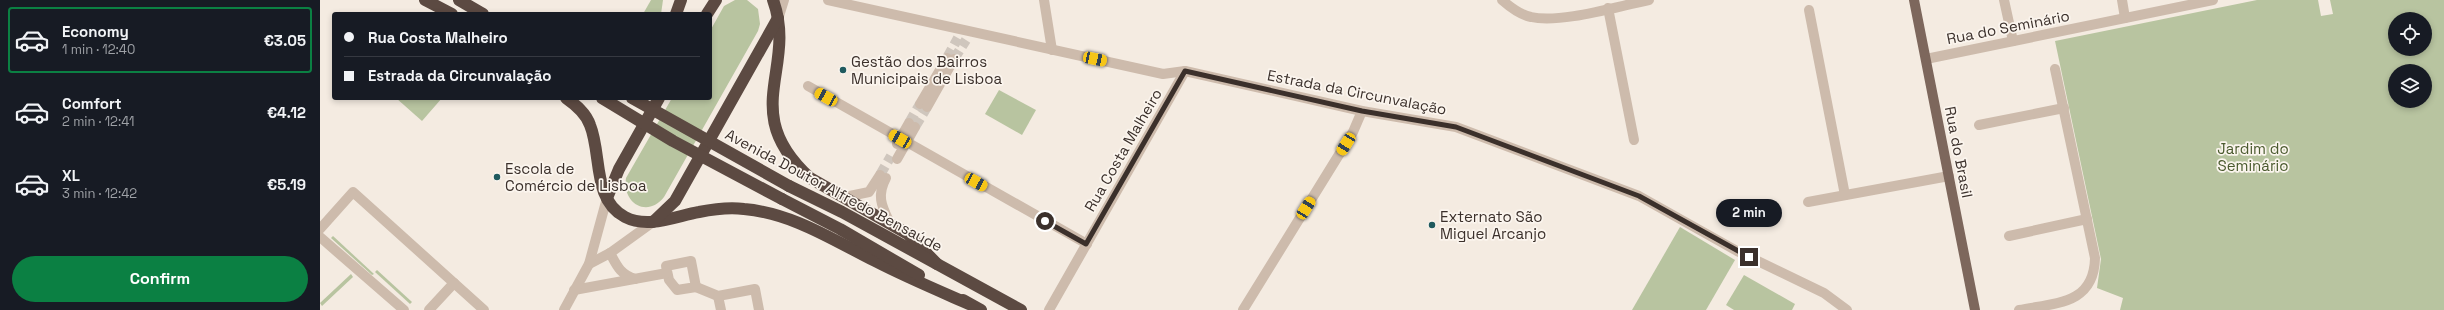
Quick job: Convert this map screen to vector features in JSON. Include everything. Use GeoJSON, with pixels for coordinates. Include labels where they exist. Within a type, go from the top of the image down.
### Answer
{"type":"FeatureCollection","features":[{"type":"Feature","properties":{"kind":"highway"},"geometry":{"type":"LineString","coordinates":[[419,0],[435,12]]}},
{"type":"Feature","properties":{"kind":"highway"},"geometry":{"type":"LineString","coordinates":[[425,0],[448,12]]}},
{"type":"Feature","properties":{"kind":"highway"},"geometry":{"type":"LineString","coordinates":[[459,0],[480,12]]}},
{"type":"Feature","properties":{"kind":"highway"},"geometry":{"type":"LineString","coordinates":[[677,12],[681,0]]}},
{"type":"Feature","properties":{"kind":"highway"},"geometry":{"type":"LineString","coordinates":[[708,12],[716,0]]}},
{"type":"Feature","properties":{"kind":"highway"},"geometry":{"type":"LineString","coordinates":[[773,0],[779,16],[779,39],[772,91],[772,116],[782,146],[797,166],[810,178],[889,221],[908,234],[937,264]]}},
{"type":"Feature","properties":{"kind":"highway"},"geometry":{"type":"LineString","coordinates":[[653,222],[675,201],[779,16]]}},
{"type":"Feature","properties":{"kind":"highway"},"geometry":{"type":"LineString","coordinates":[[569,100],[577,106],[590,124],[598,172],[607,198],[614,209],[625,217],[638,222],[653,222],[716,209],[744,208],[773,213],[807,226],[920,283],[969,304]]}},
{"type":"Feature","properties":{"kind":"highway","name":"Avenida Doutor Alfredo Bensaúde"},"geometry":{"type":"LineString","coordinates":[[605,100],[673,141],[840,228],[981,310]]}},
{"type":"Feature","properties":{"kind":"highway","name":"Avenida Doutor Alfredo Bensaúde"},"geometry":{"type":"LineString","coordinates":[[636,100],[789,186],[1021,310]]}},
{"type":"Feature","properties":{"kind":"highway"},"geometry":{"type":"LineString","coordinates":[[607,198],[619,169],[658,100]]}},
{"type":"Feature","properties":{"kind":"main road","name":"Rua do Brasil"},"geometry":{"type":"LineString","coordinates":[[1914,0],[1975,310]]}},
{"type":"Feature","properties":{"kind":"street"},"geometry":{"type":"LineString","coordinates":[[779,16],[784,0]]}},
{"type":"Feature","properties":{"kind":"street","name":"Estrada da Circunvalação"},"geometry":{"type":"LineString","coordinates":[[828,0],[964,35],[1052,50],[1163,74],[1185,71],[1362,111],[1456,127],[1639,196],[1736,251],[1824,293],[1847,310]]}},
{"type":"Feature","properties":{"kind":"street"},"geometry":{"type":"LineString","coordinates":[[1044,0],[1052,50]]}},
{"type":"Feature","properties":{"kind":"street"},"geometry":{"type":"LineString","coordinates":[[1502,0],[1514,10],[1530,17],[1554,19],[1649,0]]}},
{"type":"Feature","properties":{"kind":"street"},"geometry":{"type":"LineString","coordinates":[[2004,0],[2013,41]]}},
{"type":"Feature","properties":{"kind":"street"},"geometry":{"type":"LineString","coordinates":[[2122,0],[2125,18]]}},
{"type":"Feature","properties":{"kind":"street","name":"Rua do Seminário"},"geometry":{"type":"LineString","coordinates":[[1926,58],[2213,0]]}},
{"type":"Feature","properties":{"kind":"street"},"geometry":{"type":"LineString","coordinates":[[1608,8],[1634,140]]}},
{"type":"Feature","properties":{"kind":"street"},"geometry":{"type":"LineString","coordinates":[[1809,10],[1845,195]]}},
{"type":"Feature","properties":{"kind":"street"},"geometry":{"type":"LineString","coordinates":[[924,106],[950,59]]}},
{"type":"Feature","properties":{"kind":"street"},"geometry":{"type":"LineString","coordinates":[[2019,310],[2072,299],[2084,291],[2094,271],[2095,258],[2056,69]]}},
{"type":"Feature","properties":{"kind":"street","name":"Rua Costa Malheiro"},"geometry":{"type":"LineString","coordinates":[[1049,310],[1185,71]]}},
{"type":"Feature","properties":{"kind":"street"},"geometry":{"type":"LineString","coordinates":[[808,86],[1086,244]]}},
{"type":"Feature","properties":{"kind":"street"},"geometry":{"type":"LineString","coordinates":[[1979,125],[2064,108]]}},
{"type":"Feature","properties":{"kind":"street"},"geometry":{"type":"LineString","coordinates":[[1243,310],[1354,132],[1362,111]]}},
{"type":"Feature","properties":{"kind":"street"},"geometry":{"type":"LineString","coordinates":[[894,157],[912,125]]}},
{"type":"Feature","properties":{"kind":"street"},"geometry":{"type":"LineString","coordinates":[[1808,202],[1949,176]]}},
{"type":"Feature","properties":{"kind":"street"},"geometry":{"type":"LineString","coordinates":[[845,197],[869,192],[883,177],[880,202],[889,221]]}},
{"type":"Feature","properties":{"kind":"street"},"geometry":{"type":"LineString","coordinates":[[320,229],[353,192],[484,310]]}},
{"type":"Feature","properties":{"kind":"street"},"geometry":{"type":"LineString","coordinates":[[564,310],[589,264],[607,198]]}},
{"type":"Feature","properties":{"kind":"street"},"geometry":{"type":"LineString","coordinates":[[2009,236],[2087,219]]}},
{"type":"Feature","properties":{"kind":"street"},"geometry":{"type":"LineString","coordinates":[[589,264],[610,253],[653,222]]}},
{"type":"Feature","properties":{"kind":"street"},"geometry":{"type":"LineString","coordinates":[[320,237],[404,310]]}},
{"type":"Feature","properties":{"kind":"street"},"geometry":{"type":"LineString","coordinates":[[610,253],[618,270],[625,276],[635,279]]}},
{"type":"Feature","properties":{"kind":"street"},"geometry":{"type":"LineString","coordinates":[[696,287],[691,261],[666,266],[669,280],[678,290],[696,287],[718,296],[755,289],[759,310]]}},
{"type":"Feature","properties":{"kind":"street"},"geometry":{"type":"LineString","coordinates":[[574,290],[668,273]]}},
{"type":"Feature","properties":{"kind":"street"},"geometry":{"type":"LineString","coordinates":[[429,310],[454,282]]}},
{"type":"Feature","properties":{"kind":"street"},"geometry":{"type":"LineString","coordinates":[[718,296],[721,310]]}},
{"type":"Feature","properties":{"kind":"green space"},"geometry":{"type":"Polygon","coordinates":[[[651,0],[663,0],[661,12],[644,12],[651,0]]]}},
{"type":"Feature","properties":{"kind":"green space"},"geometry":{"type":"Polygon","coordinates":[[[735,0],[747,0],[758,9],[760,24],[758,31],[664,197],[651,207],[638,205],[632,201],[628,195],[626,178],[671,100],[712,100],[712,27],[724,6],[735,0]]]}},
{"type":"Feature","properties":{"kind":"green space","name":"Jardim do Seminário"},"geometry":{"type":"Polygon","coordinates":[[[2257,0],[2318,0],[2321,16],[2333,14],[2330,0],[2444,0],[2444,310],[2120,310],[2123,298],[2097,288],[2101,259],[2055,41],[2257,0]]]}},
{"type":"Feature","properties":{"kind":"green space"},"geometry":{"type":"Polygon","coordinates":[[[999,90],[1036,110],[1022,135],[985,114],[999,90]]]}},
{"type":"Feature","properties":{"kind":"green space"},"geometry":{"type":"Polygon","coordinates":[[[398,100],[440,100],[422,121],[398,100]]]}},
{"type":"Feature","properties":{"kind":"green space"},"geometry":{"type":"Polygon","coordinates":[[[1680,227],[1735,260],[1706,310],[1632,310],[1680,227]]]}},
{"type":"Feature","properties":{"kind":"green space"},"geometry":{"type":"Polygon","coordinates":[[[333,236],[374,274],[372,275],[331,238],[333,236]]]}},
{"type":"Feature","properties":{"kind":"green space"},"geometry":{"type":"Polygon","coordinates":[[[377,270],[412,302],[410,304],[375,272],[377,270]]]}},
{"type":"Feature","properties":{"kind":"green space"},"geometry":{"type":"Polygon","coordinates":[[[351,274],[353,277],[322,306],[320,303],[351,274]]]}},
{"type":"Feature","properties":{"kind":"green space"},"geometry":{"type":"Polygon","coordinates":[[[1744,275],[1795,304],[1792,310],[1734,310],[1726,305],[1744,275]]]}},
{"type":"Feature","properties":{"kind":"tunnel"},"geometry":{"type":"LineString","coordinates":[[947,58],[958,38]]}},
{"type":"Feature","properties":{"kind":"tunnel"},"geometry":{"type":"LineString","coordinates":[[954,59],[966,40]]}},
{"type":"Feature","properties":{"kind":"tunnel"},"geometry":{"type":"LineString","coordinates":[[909,123],[920,104]]}},
{"type":"Feature","properties":{"kind":"tunnel"},"geometry":{"type":"LineString","coordinates":[[915,127],[927,107]]}},
{"type":"Feature","properties":{"kind":"tunnel"},"geometry":{"type":"LineString","coordinates":[[880,175],[891,156]]}},
{"type":"Feature","properties":{"kind":"place","name":"Gestão dos Bairros Municipais de Lisboa"},"geometry":{"type":"Point","coordinates":[843,70]}},
{"type":"Feature","properties":{"kind":"place","name":"Escola de Comércio de Lisboa"},"geometry":{"type":"Point","coordinates":[497,177]}},
{"type":"Feature","properties":{"kind":"place","name":"Externato São Miguel Arcanjo"},"geometry":{"type":"Point","coordinates":[1432,225]}},
{"type":"Feature","properties":{"kind":"route"},"geometry":{"type":"LineString","coordinates":[[1045,221],[1086,244],[1185,71],[1362,111],[1456,127],[1639,196],[1749,257]]}}]}
